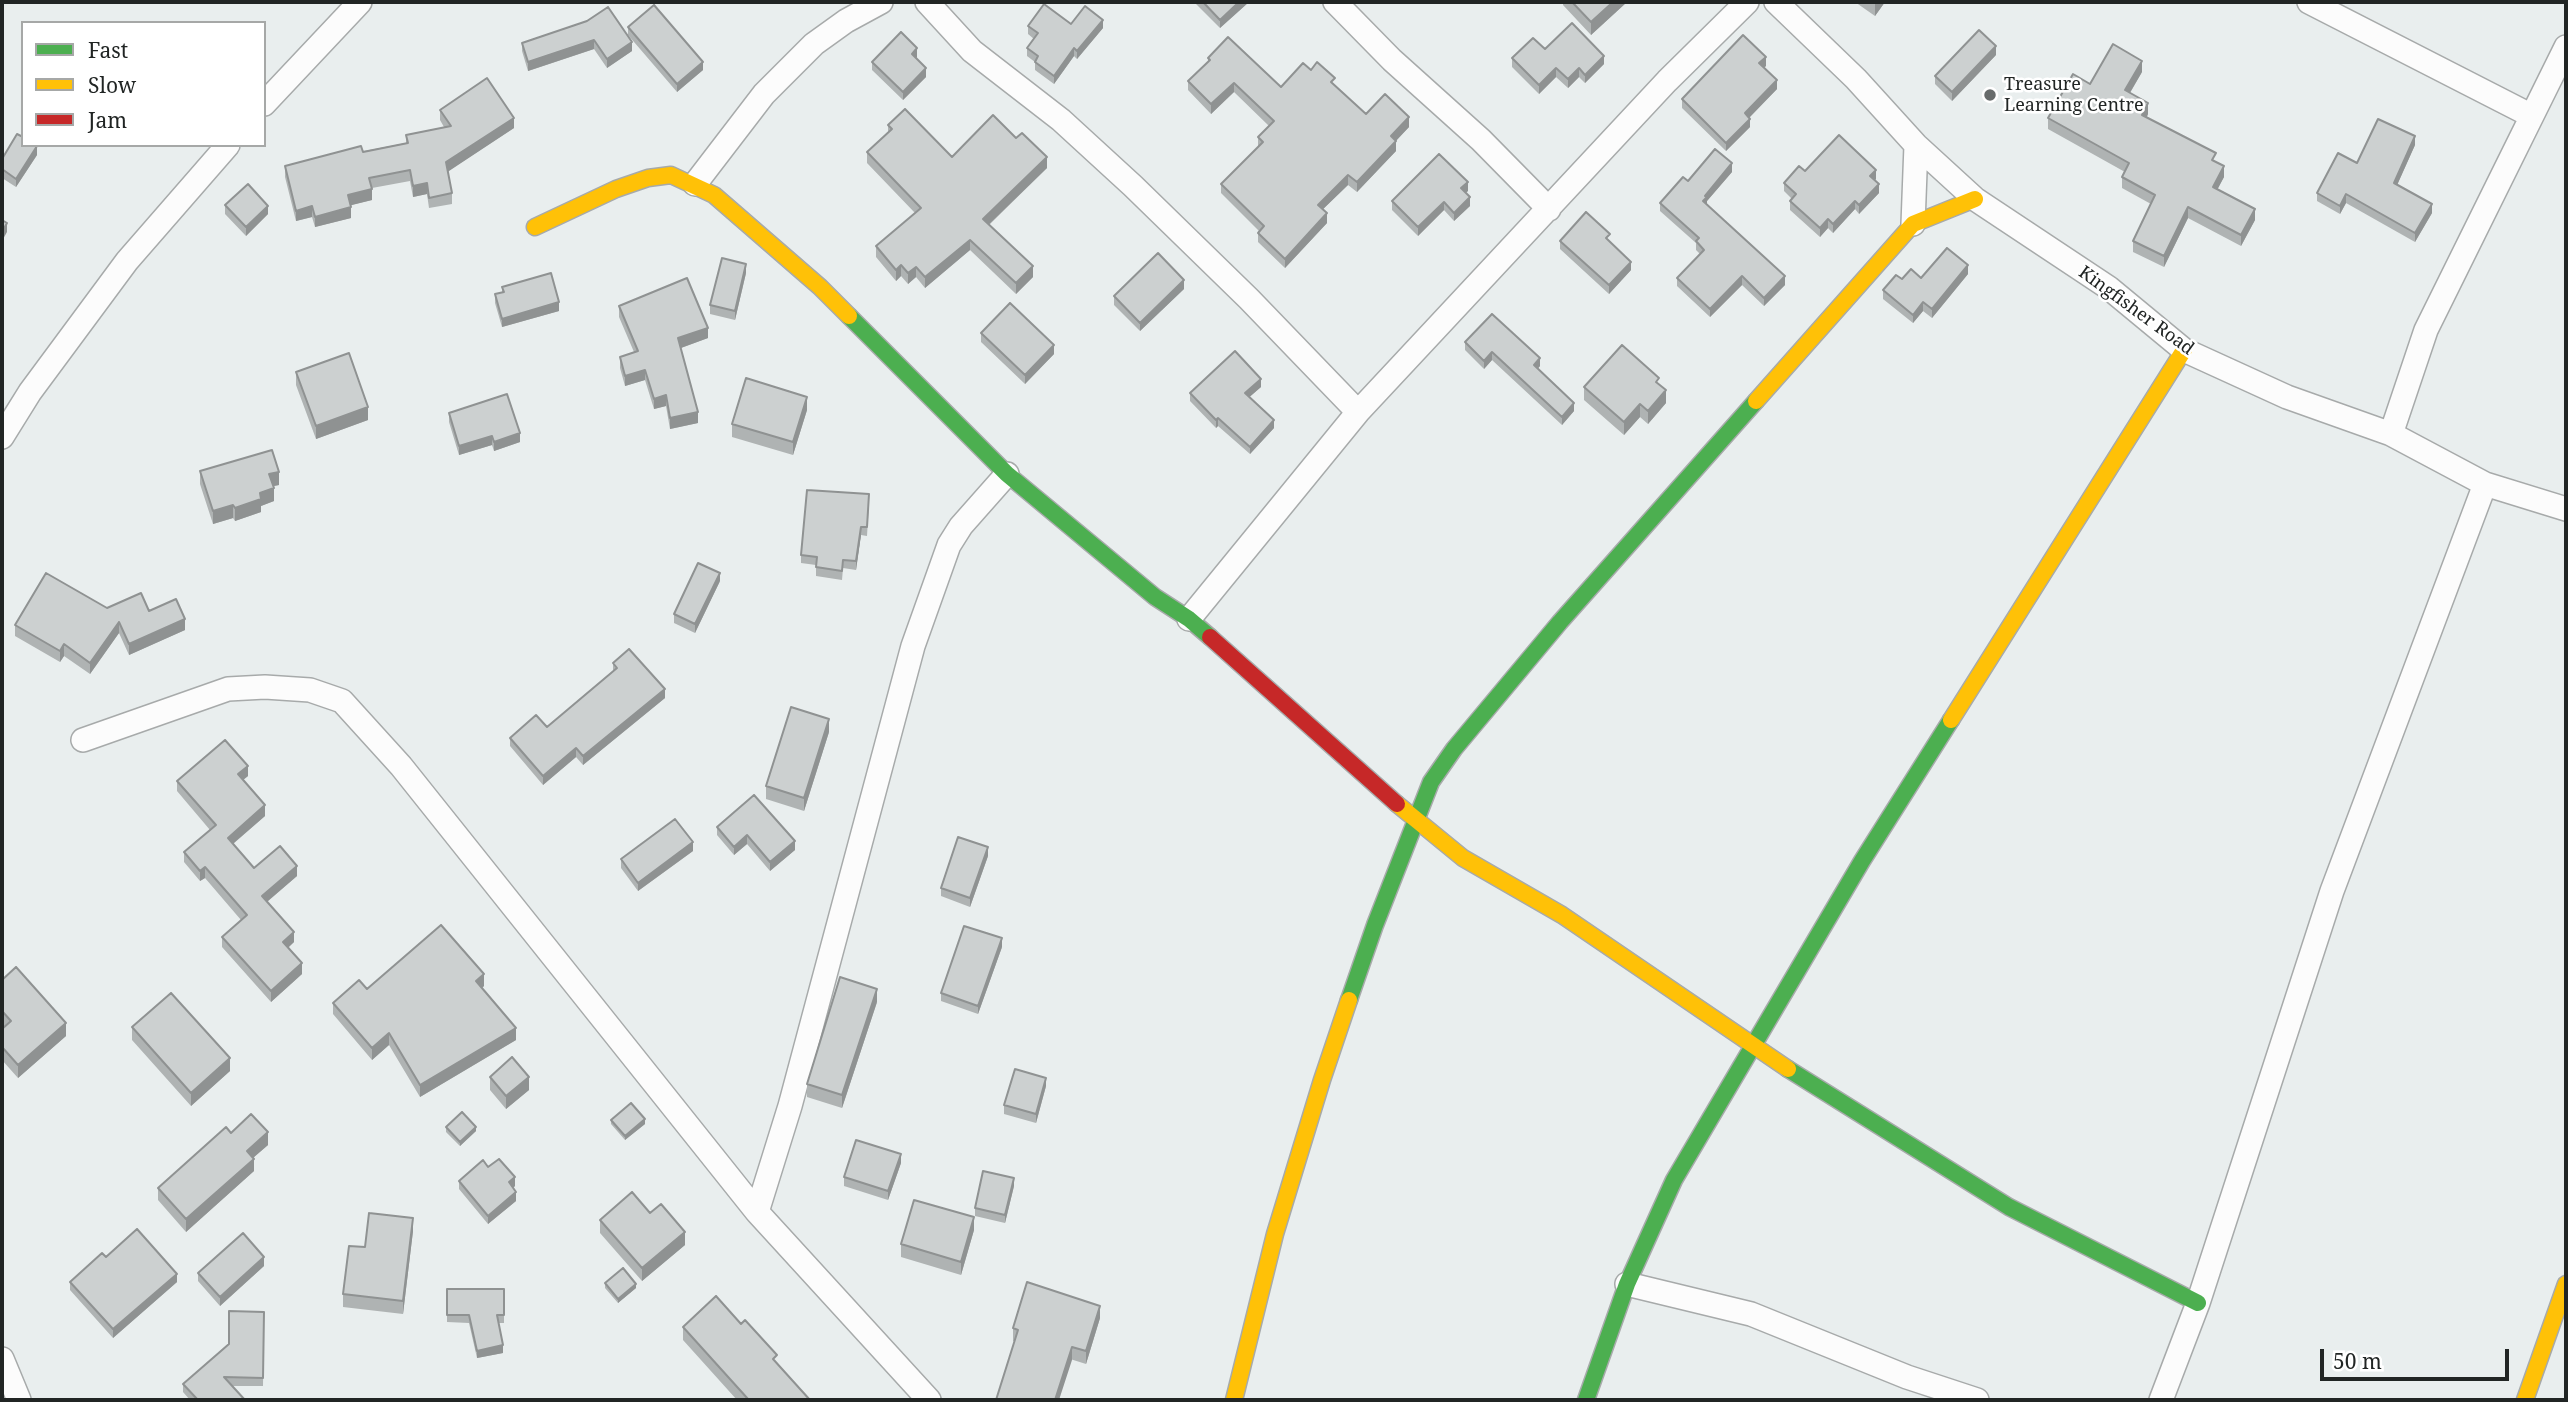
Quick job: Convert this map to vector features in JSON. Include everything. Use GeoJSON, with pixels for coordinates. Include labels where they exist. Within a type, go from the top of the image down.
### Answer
{"type":"FeatureCollection","features":[{"type":"Feature","properties":{"kind":"street"},"geometry":{"type":"LineString","coordinates":[[266,102],[360,2]]}},
{"type":"Feature","properties":{"kind":"street"},"geometry":{"type":"LineString","coordinates":[[695,184],[764,94],[814,44],[846,21],[881,2]]}},
{"type":"Feature","properties":{"kind":"street"},"geometry":{"type":"LineString","coordinates":[[927,2],[972,51],[1061,121],[1133,186],[1249,299],[1358,412]]}},
{"type":"Feature","properties":{"kind":"street"},"geometry":{"type":"LineString","coordinates":[[1335,2],[1392,60],[1481,140],[1549,209]]}},
{"type":"Feature","properties":{"kind":"street"},"geometry":{"type":"LineString","coordinates":[[1189,619],[1358,412],[1667,81],[1747,2]]}},
{"type":"Feature","properties":{"kind":"street","name":"Kingfisher Road"},"geometry":{"type":"LineString","coordinates":[[1776,2],[1856,79],[1916,145],[1975,199],[2109,288],[2184,350],[2287,397],[2391,434],[2484,484],[2566,509]]}},
{"type":"Feature","properties":{"kind":"street"},"geometry":{"type":"LineString","coordinates":[[2309,2],[2530,116]]}},
{"type":"Feature","properties":{"kind":"street"},"geometry":{"type":"LineString","coordinates":[[2391,434],[2426,330],[2566,47]]}},
{"type":"Feature","properties":{"kind":"street"},"geometry":{"type":"LineString","coordinates":[[1913,223],[1916,145]]}},
{"type":"Feature","properties":{"kind":"street"},"geometry":{"type":"LineString","coordinates":[[2,437],[30,392],[127,261],[226,147]]}},
{"type":"Feature","properties":{"kind":"street"},"geometry":{"type":"LineString","coordinates":[[535,227],[616,189],[648,178],[671,175],[714,195],[820,287],[1007,474],[1155,597],[1189,619],[1415,820],[1463,858],[1562,915],[1752,1046],[2009,1207],[2198,1303]]}},
{"type":"Feature","properties":{"kind":"street"},"geometry":{"type":"LineString","coordinates":[[1234,1400],[1275,1234],[1318,1092],[1375,925],[1431,782],[1463,738],[1560,622],[1913,223],[1975,199]]}},
{"type":"Feature","properties":{"kind":"street"},"geometry":{"type":"LineString","coordinates":[[1586,1400],[1627,1284],[1674,1180],[1862,860],[2184,350]]}},
{"type":"Feature","properties":{"kind":"street"},"geometry":{"type":"LineString","coordinates":[[757,1212],[790,1106],[913,646],[949,545],[961,526],[1007,474]]}},
{"type":"Feature","properties":{"kind":"street"},"geometry":{"type":"LineString","coordinates":[[2161,1400],[2198,1303],[2332,891],[2484,484]]}},
{"type":"Feature","properties":{"kind":"street"},"geometry":{"type":"LineString","coordinates":[[83,740],[228,690],[265,687],[310,690],[342,701],[401,766],[757,1212],[929,1400]]}},
{"type":"Feature","properties":{"kind":"street"},"geometry":{"type":"LineString","coordinates":[[1627,1284],[1751,1314],[1907,1377],[1977,1400]]}},
{"type":"Feature","properties":{"kind":"street"},"geometry":{"type":"LineString","coordinates":[[2525,1400],[2565,1292]]}},
{"type":"Feature","properties":{"kind":"street"},"geometry":{"type":"LineString","coordinates":[[2,1359],[19,1400]]}},
{"type":"Feature","properties":{"kind":"building"},"geometry":{"type":"Polygon","coordinates":[[[1203,2],[1239,2],[1220,20],[1203,2]]]}},
{"type":"Feature","properties":{"kind":"building"},"geometry":{"type":"Polygon","coordinates":[[[1572,2],[1613,2],[1591,22],[1572,2]]]}},
{"type":"Feature","properties":{"kind":"building"},"geometry":{"type":"Polygon","coordinates":[[[1044,4],[1071,24],[1085,6],[1103,20],[1077,51],[1074,48],[1054,76],[1035,62],[1038,56],[1027,48],[1038,33],[1028,26],[1044,4]]]}},
{"type":"Feature","properties":{"kind":"building"},"geometry":{"type":"Polygon","coordinates":[[[654,5],[703,62],[677,84],[628,27],[654,5]]]}},
{"type":"Feature","properties":{"kind":"building"},"geometry":{"type":"Polygon","coordinates":[[[608,7],[632,42],[607,59],[594,40],[528,62],[522,43],[587,21],[608,7]]]}},
{"type":"Feature","properties":{"kind":"building"},"geometry":{"type":"Polygon","coordinates":[[[1572,23],[1604,56],[1585,75],[1579,68],[1568,79],[1556,68],[1539,85],[1512,58],[1533,38],[1545,49],[1572,23]]]}},
{"type":"Feature","properties":{"kind":"building"},"geometry":{"type":"Polygon","coordinates":[[[1979,30],[1996,46],[1952,92],[1935,76],[1979,30]]]}},
{"type":"Feature","properties":{"kind":"building"},"geometry":{"type":"Polygon","coordinates":[[[901,32],[917,48],[912,54],[926,68],[903,92],[872,62],[901,32]]]}},
{"type":"Feature","properties":{"kind":"building"},"geometry":{"type":"Polygon","coordinates":[[[1743,35],[1766,57],[1759,63],[1777,80],[1745,113],[1750,119],[1726,143],[1682,99],[1743,35]]]}},
{"type":"Feature","properties":{"kind":"building"},"geometry":{"type":"Polygon","coordinates":[[[1228,37],[1281,87],[1303,63],[1311,70],[1317,62],[1335,78],[1331,82],[1366,114],[1385,94],[1409,117],[1391,136],[1396,141],[1357,182],[1348,175],[1318,205],[1327,213],[1285,259],[1258,233],[1264,226],[1221,184],[1263,142],[1258,137],[1274,121],[1234,83],[1211,104],[1188,81],[1210,60],[1208,58],[1228,37]]]}},
{"type":"Feature","properties":{"kind":"building"},"geometry":{"type":"Polygon","coordinates":[[[2113,44],[2142,61],[2125,90],[2148,103],[2142,115],[2216,153],[2212,160],[2224,166],[2213,187],[2255,209],[2241,235],[2188,207],[2164,256],[2133,241],[2155,195],[2122,177],[2129,163],[2048,118],[2073,74],[2090,84],[2113,44]]]}},
{"type":"Feature","properties":{"kind":"building"},"geometry":{"type":"Polygon","coordinates":[[[487,78],[514,118],[446,162],[452,193],[429,198],[427,183],[413,186],[410,170],[369,178],[372,189],[348,195],[351,207],[315,217],[312,206],[296,211],[285,166],[361,146],[363,152],[408,143],[406,135],[451,126],[440,110],[487,78]]]}},
{"type":"Feature","properties":{"kind":"building"},"geometry":{"type":"Polygon","coordinates":[[[905,109],[952,157],[993,115],[1016,138],[1022,133],[1047,157],[983,219],[1033,266],[1016,283],[970,240],[925,277],[916,267],[908,273],[901,265],[896,270],[876,246],[921,208],[867,152],[892,129],[888,125],[905,109]]]}},
{"type":"Feature","properties":{"kind":"building"},"geometry":{"type":"Polygon","coordinates":[[[2378,119],[2415,136],[2394,183],[2432,204],[2415,233],[2346,194],[2340,206],[2317,193],[2338,153],[2357,163],[2378,119]]]}},
{"type":"Feature","properties":{"kind":"building"},"geometry":{"type":"Polygon","coordinates":[[[17,134],[21,136],[21,147],[36,147],[16,179],[2,169],[2,159],[17,134]]]}},
{"type":"Feature","properties":{"kind":"building"},"geometry":{"type":"Polygon","coordinates":[[[1839,135],[1876,170],[1870,176],[1879,184],[1859,205],[1855,201],[1833,224],[1828,219],[1820,228],[1790,201],[1796,194],[1784,183],[1799,166],[1805,171],[1839,135]]]}},
{"type":"Feature","properties":{"kind":"building"},"geometry":{"type":"Polygon","coordinates":[[[1715,149],[1732,163],[1703,201],[1785,276],[1764,298],[1742,276],[1710,309],[1677,278],[1704,250],[1696,241],[1699,238],[1660,203],[1683,177],[1688,181],[1715,149]]]}},
{"type":"Feature","properties":{"kind":"building"},"geometry":{"type":"Polygon","coordinates":[[[1439,154],[1468,182],[1461,188],[1470,197],[1454,213],[1444,202],[1418,227],[1392,201],[1439,154]]]}},
{"type":"Feature","properties":{"kind":"building"},"geometry":{"type":"Polygon","coordinates":[[[248,184],[268,206],[246,227],[225,205],[248,184]]]}},
{"type":"Feature","properties":{"kind":"building"},"geometry":{"type":"Polygon","coordinates":[[[1586,212],[1610,234],[1606,238],[1631,262],[1609,285],[1560,241],[1586,212]]]}},
{"type":"Feature","properties":{"kind":"building"},"geometry":{"type":"Polygon","coordinates":[[[1947,248],[1968,265],[1932,309],[1923,302],[1913,315],[1883,290],[1896,275],[1902,279],[1911,269],[1921,278],[1947,248]]]}},
{"type":"Feature","properties":{"kind":"building"},"geometry":{"type":"Polygon","coordinates":[[[1158,253],[1184,280],[1140,323],[1114,296],[1158,253]]]}},
{"type":"Feature","properties":{"kind":"building"},"geometry":{"type":"Polygon","coordinates":[[[722,258],[746,264],[735,311],[710,305],[722,258]]]}},
{"type":"Feature","properties":{"kind":"building"},"geometry":{"type":"Polygon","coordinates":[[[551,273],[559,302],[502,319],[495,294],[504,292],[502,287],[551,273]]]}},
{"type":"Feature","properties":{"kind":"building"},"geometry":{"type":"Polygon","coordinates":[[[687,278],[708,328],[678,338],[698,412],[670,418],[666,395],[654,399],[645,370],[625,376],[620,357],[638,351],[619,306],[687,278]]]}},
{"type":"Feature","properties":{"kind":"building"},"geometry":{"type":"Polygon","coordinates":[[[1010,303],[1054,345],[1025,375],[981,333],[1010,303]]]}},
{"type":"Feature","properties":{"kind":"building"},"geometry":{"type":"Polygon","coordinates":[[[1492,314],[1540,358],[1534,365],[1574,403],[1562,417],[1492,352],[1484,361],[1465,342],[1492,314]]]}},
{"type":"Feature","properties":{"kind":"building"},"geometry":{"type":"Polygon","coordinates":[[[1622,345],[1659,378],[1656,382],[1666,390],[1648,411],[1640,404],[1624,422],[1584,387],[1622,345]]]}},
{"type":"Feature","properties":{"kind":"building"},"geometry":{"type":"Polygon","coordinates":[[[1235,351],[1261,379],[1245,393],[1274,420],[1250,447],[1218,418],[1216,420],[1190,393],[1235,351]]]}},
{"type":"Feature","properties":{"kind":"building"},"geometry":{"type":"Polygon","coordinates":[[[349,353],[368,407],[316,426],[296,372],[349,353]]]}},
{"type":"Feature","properties":{"kind":"building"},"geometry":{"type":"Polygon","coordinates":[[[746,378],[807,397],[793,442],[732,424],[746,378]]]}},
{"type":"Feature","properties":{"kind":"building"},"geometry":{"type":"Polygon","coordinates":[[[507,394],[520,433],[494,442],[492,436],[459,446],[449,413],[507,394]]]}},
{"type":"Feature","properties":{"kind":"building"},"geometry":{"type":"Polygon","coordinates":[[[272,450],[279,472],[269,474],[274,488],[260,493],[261,499],[235,508],[233,505],[213,511],[200,471],[272,450]]]}},
{"type":"Feature","properties":{"kind":"building"},"geometry":{"type":"Polygon","coordinates":[[[807,490],[869,494],[867,527],[861,527],[856,561],[843,560],[842,571],[816,567],[817,557],[801,555],[807,490]]]}},
{"type":"Feature","properties":{"kind":"building"},"geometry":{"type":"Polygon","coordinates":[[[698,563],[720,573],[695,624],[674,614],[698,563]]]}},
{"type":"Feature","properties":{"kind":"building"},"geometry":{"type":"Polygon","coordinates":[[[46,573],[107,608],[141,593],[149,611],[176,599],[185,619],[129,644],[119,622],[90,663],[64,644],[60,651],[15,625],[46,573]]]}},
{"type":"Feature","properties":{"kind":"building"},"geometry":{"type":"Polygon","coordinates":[[[629,649],[665,689],[583,756],[576,748],[543,776],[510,738],[536,715],[547,727],[617,668],[613,663],[629,649]]]}},
{"type":"Feature","properties":{"kind":"building"},"geometry":{"type":"Polygon","coordinates":[[[791,707],[829,719],[804,798],[766,786],[791,707]]]}},
{"type":"Feature","properties":{"kind":"building"},"geometry":{"type":"Polygon","coordinates":[[[225,740],[248,766],[238,774],[265,805],[228,838],[254,868],[280,846],[297,866],[262,896],[294,932],[283,942],[302,963],[271,991],[222,937],[247,915],[205,867],[200,871],[184,852],[216,825],[177,781],[225,740]]]}},
{"type":"Feature","properties":{"kind":"building"},"geometry":{"type":"Polygon","coordinates":[[[754,795],[795,841],[770,862],[747,835],[734,847],[717,827],[754,795]]]}},
{"type":"Feature","properties":{"kind":"building"},"geometry":{"type":"Polygon","coordinates":[[[675,819],[693,842],[638,883],[621,859],[675,819]]]}},
{"type":"Feature","properties":{"kind":"building"},"geometry":{"type":"Polygon","coordinates":[[[958,837],[988,847],[970,898],[941,888],[958,837]]]}},
{"type":"Feature","properties":{"kind":"building"},"geometry":{"type":"Polygon","coordinates":[[[441,925],[484,974],[476,981],[516,1028],[420,1085],[389,1033],[372,1048],[333,1003],[359,980],[367,989],[441,925]]]}},
{"type":"Feature","properties":{"kind":"building"},"geometry":{"type":"Polygon","coordinates":[[[964,926],[1002,938],[978,1006],[941,993],[964,926]]]}},
{"type":"Feature","properties":{"kind":"building"},"geometry":{"type":"Polygon","coordinates":[[[16,967],[66,1023],[18,1065],[2,1047],[2,1029],[11,1021],[2,1011],[2,980],[16,967]]]}},
{"type":"Feature","properties":{"kind":"building"},"geometry":{"type":"Polygon","coordinates":[[[840,977],[877,989],[842,1095],[807,1084],[840,977]]]}},
{"type":"Feature","properties":{"kind":"building"},"geometry":{"type":"Polygon","coordinates":[[[171,993],[230,1058],[191,1093],[132,1027],[171,993]]]}},
{"type":"Feature","properties":{"kind":"building"},"geometry":{"type":"Polygon","coordinates":[[[512,1057],[529,1077],[506,1096],[490,1077],[512,1057]]]}},
{"type":"Feature","properties":{"kind":"building"},"geometry":{"type":"Polygon","coordinates":[[[1015,1069],[1046,1078],[1036,1114],[1004,1105],[1015,1069]]]}},
{"type":"Feature","properties":{"kind":"building"},"geometry":{"type":"Polygon","coordinates":[[[631,1103],[645,1119],[625,1136],[611,1120],[631,1103]]]}},
{"type":"Feature","properties":{"kind":"building"},"geometry":{"type":"Polygon","coordinates":[[[462,1112],[476,1127],[460,1142],[446,1127],[462,1112]]]}},
{"type":"Feature","properties":{"kind":"building"},"geometry":{"type":"Polygon","coordinates":[[[251,1114],[268,1132],[247,1151],[254,1159],[186,1219],[158,1188],[226,1127],[231,1133],[251,1114]]]}},
{"type":"Feature","properties":{"kind":"building"},"geometry":{"type":"Polygon","coordinates":[[[856,1140],[901,1154],[888,1191],[844,1177],[856,1140]]]}},
{"type":"Feature","properties":{"kind":"building"},"geometry":{"type":"Polygon","coordinates":[[[499,1159],[515,1177],[509,1182],[516,1192],[488,1216],[459,1181],[483,1160],[488,1167],[499,1159]]]}},
{"type":"Feature","properties":{"kind":"building"},"geometry":{"type":"Polygon","coordinates":[[[983,1171],[1014,1178],[1005,1215],[975,1208],[983,1171]]]}},
{"type":"Feature","properties":{"kind":"building"},"geometry":{"type":"Polygon","coordinates":[[[632,1192],[650,1213],[661,1204],[685,1232],[642,1268],[600,1220],[632,1192]]]}},
{"type":"Feature","properties":{"kind":"building"},"geometry":{"type":"Polygon","coordinates":[[[914,1200],[974,1217],[961,1262],[901,1244],[914,1200]]]}},
{"type":"Feature","properties":{"kind":"building"},"geometry":{"type":"Polygon","coordinates":[[[369,1213],[413,1218],[403,1301],[343,1294],[349,1246],[365,1247],[369,1213]]]}},
{"type":"Feature","properties":{"kind":"building"},"geometry":{"type":"Polygon","coordinates":[[[137,1229],[177,1274],[113,1329],[70,1282],[102,1253],[106,1257],[137,1229]]]}},
{"type":"Feature","properties":{"kind":"building"},"geometry":{"type":"Polygon","coordinates":[[[243,1233],[264,1257],[220,1297],[198,1273],[243,1233]]]}},
{"type":"Feature","properties":{"kind":"building"},"geometry":{"type":"Polygon","coordinates":[[[623,1268],[636,1284],[618,1299],[605,1283],[623,1268]]]}},
{"type":"Feature","properties":{"kind":"building"},"geometry":{"type":"Polygon","coordinates":[[[1027,1282],[1100,1306],[1086,1351],[1072,1347],[1055,1400],[996,1400],[1018,1330],[1013,1328],[1027,1282]]]}},
{"type":"Feature","properties":{"kind":"building"},"geometry":{"type":"Polygon","coordinates":[[[447,1289],[504,1289],[504,1315],[497,1315],[503,1345],[477,1351],[469,1315],[447,1315],[447,1289]]]}},
{"type":"Feature","properties":{"kind":"building"},"geometry":{"type":"Polygon","coordinates":[[[716,1296],[741,1324],[745,1320],[777,1355],[773,1359],[810,1400],[746,1400],[748,1399],[683,1327],[716,1296]]]}},
{"type":"Feature","properties":{"kind":"building"},"geometry":{"type":"Polygon","coordinates":[[[229,1311],[264,1312],[263,1378],[224,1377],[245,1400],[198,1400],[183,1384],[229,1344],[229,1311]]]}},
{"type":"Feature","properties":{"kind":"traffic: fast"},"geometry":{"type":"LineString","coordinates":[[849,316],[1007,474],[1155,597],[1189,619],[1210,637]]}},
{"type":"Feature","properties":{"kind":"traffic: fast"},"geometry":{"type":"LineString","coordinates":[[1349,1000],[1431,782],[1454,749],[1560,622],[1756,401]]}},
{"type":"Feature","properties":{"kind":"traffic: fast"},"geometry":{"type":"LineString","coordinates":[[1586,1400],[1627,1284],[1674,1180],[1862,861],[1951,720]]}},
{"type":"Feature","properties":{"kind":"traffic: fast"},"geometry":{"type":"LineString","coordinates":[[1788,1069],[2009,1207],[2198,1303]]}},
{"type":"Feature","properties":{"kind":"traffic: slow"},"geometry":{"type":"LineString","coordinates":[[535,227],[616,189],[648,178],[671,175],[714,195],[820,287],[849,316]]}},
{"type":"Feature","properties":{"kind":"traffic: slow"},"geometry":{"type":"LineString","coordinates":[[1756,401],[1913,224],[1975,199]]}},
{"type":"Feature","properties":{"kind":"traffic: slow"},"geometry":{"type":"LineString","coordinates":[[1951,720],[2184,350]]}},
{"type":"Feature","properties":{"kind":"traffic: slow"},"geometry":{"type":"LineString","coordinates":[[1397,804],[1463,858],[1562,915],[1788,1069]]}},
{"type":"Feature","properties":{"kind":"traffic: slow"},"geometry":{"type":"LineString","coordinates":[[1234,1400],[1275,1234],[1349,1000]]}},
{"type":"Feature","properties":{"kind":"traffic: slow"},"geometry":{"type":"LineString","coordinates":[[2525,1400],[2566,1284]]}},
{"type":"Feature","properties":{"kind":"traffic: jam"},"geometry":{"type":"LineString","coordinates":[[1210,637],[1397,804]]}},
{"type":"Feature","properties":{"kind":"place","name":"Treasure Learning Centre"},"geometry":{"type":"Point","coordinates":[1990,95]}}]}
